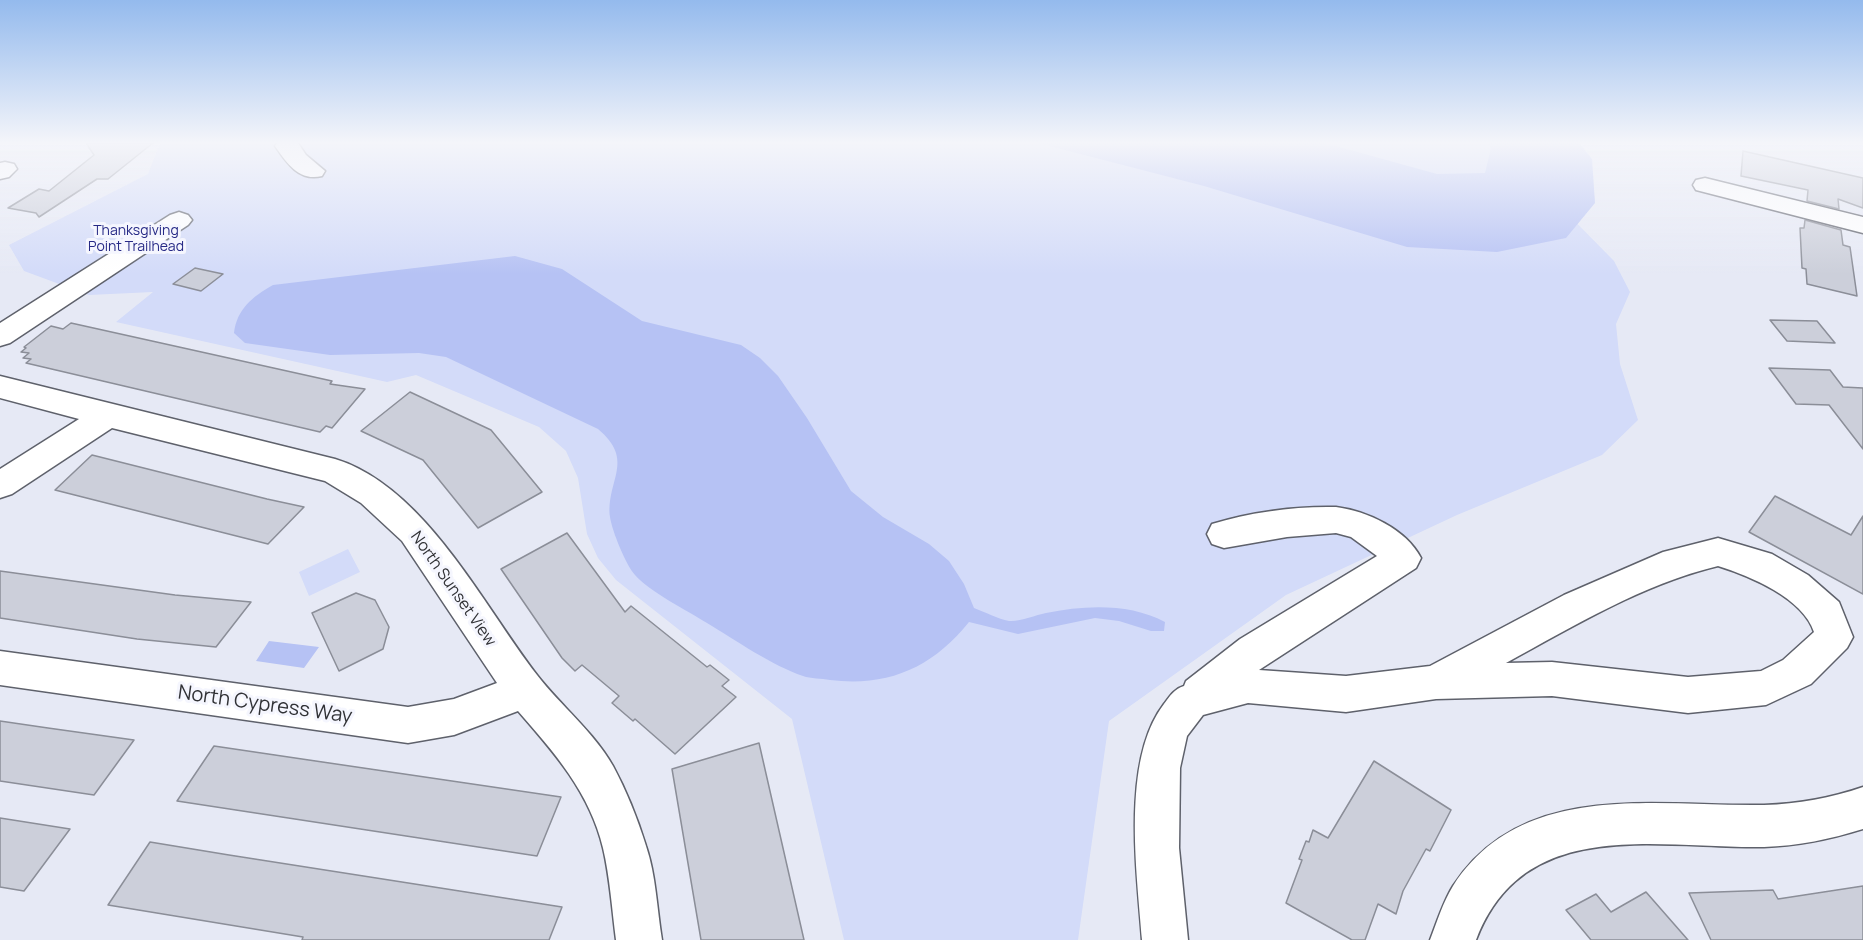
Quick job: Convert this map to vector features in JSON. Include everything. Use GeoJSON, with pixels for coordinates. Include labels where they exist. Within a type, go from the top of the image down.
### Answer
{"type":"FeatureCollection","features":[{"type":"Feature","properties":{"kind":"street"},"geometry":{"type":"LineString","coordinates":[[1713,187],[1863,225]]}},
{"type":"Feature","properties":{"kind":"street"},"geometry":{"type":"LineString","coordinates":[[0,336],[44,305],[179,220]]}},
{"type":"Feature","properties":{"kind":"street","name":"North Sunset View"},"geometry":{"type":"LineString","coordinates":[[0,387],[108,416],[335,471],[373,494],[414,531],[524,689],[578,750],[598,780],[613,811],[625,847],[639,940]]}},
{"type":"Feature","properties":{"kind":"street"},"geometry":{"type":"LineString","coordinates":[[0,485],[108,416]]}},
{"type":"Feature","properties":{"kind":"street"},"geometry":{"type":"LineString","coordinates":[[1165,940],[1156,848],[1159,768],[1169,729],[1190,701],[1254,651],[1403,558],[1366,530],[1348,522],[1311,521],[1224,534]]}},
{"type":"Feature","properties":{"kind":"street"},"geometry":{"type":"LineString","coordinates":[[1190,701],[1248,686],[1346,694],[1436,682],[1552,679],[1688,694],[1766,688],[1797,672],[1833,637],[1826,613],[1795,585],[1759,564],[1718,552],[1676,562],[1576,606],[1436,682]]}},
{"type":"Feature","properties":{"kind":"street","name":"North Cypress Way"},"geometry":{"type":"LineString","coordinates":[[0,668],[408,725],[445,721],[477,711],[524,689]]}},
{"type":"Feature","properties":{"kind":"street"},"geometry":{"type":"LineString","coordinates":[[1454,940],[1467,903],[1494,870],[1523,848],[1556,835],[1633,825],[1767,826],[1840,816],[1863,808]]}},
{"type":"Feature","properties":{"kind":"green space","name":"Thanksgiving Point Trailhead"},"geometry":{"type":"Polygon","coordinates":[[[123,187],[1541,187],[1614,261],[1630,292],[1616,324],[1620,364],[1638,420],[1602,455],[1457,515],[1286,595],[1109,721],[1078,940],[844,940],[792,719],[616,580],[598,558],[587,534],[578,478],[566,451],[539,427],[416,375],[387,382],[116,322],[153,292],[89,295],[24,271],[9,245],[123,187]]]}},
{"type":"Feature","properties":{"kind":"green space"},"geometry":{"type":"Polygon","coordinates":[[[348,549],[360,572],[309,596],[299,572],[348,549]]]}},
{"type":"Feature","properties":{"kind":"water"},"geometry":{"type":"Polygon","coordinates":[[[1207,187],[1594,187],[1595,203],[1566,238],[1497,252],[1407,247],[1207,187]]]}},
{"type":"Feature","properties":{"kind":"water"},"geometry":{"type":"Polygon","coordinates":[[[515,256],[562,269],[642,321],[741,345],[760,358],[778,376],[807,418],[851,491],[883,517],[929,544],[949,561],[964,584],[974,608],[1000,619],[1013,621],[1076,608],[1107,607],[1137,611],[1151,616],[1165,622],[1164,631],[1151,631],[1119,621],[1095,618],[1018,634],[969,622],[940,651],[907,671],[890,677],[851,681],[803,676],[754,652],[659,594],[635,575],[613,531],[610,517],[610,504],[617,471],[615,451],[609,440],[598,429],[446,357],[419,353],[330,355],[245,343],[234,333],[242,310],[258,294],[273,285],[515,256]]]}},
{"type":"Feature","properties":{"kind":"water"},"geometry":{"type":"Polygon","coordinates":[[[269,641],[319,647],[304,668],[256,661],[269,641]]]}},
{"type":"Feature","properties":{"kind":"building"},"geometry":{"type":"Polygon","coordinates":[[[54,187],[85,187],[39,217],[36,213],[8,208],[39,189],[49,191],[54,187]]]}},
{"type":"Feature","properties":{"kind":"building"},"geometry":{"type":"Polygon","coordinates":[[[1793,187],[1863,187],[1863,208],[1838,199],[1839,209],[1807,201],[1808,190],[1793,187]]]}},
{"type":"Feature","properties":{"kind":"building"},"geometry":{"type":"Polygon","coordinates":[[[1805,220],[1841,230],[1843,245],[1850,247],[1857,296],[1807,284],[1806,269],[1802,268],[1800,228],[1804,228],[1805,220]]]}},
{"type":"Feature","properties":{"kind":"building"},"geometry":{"type":"Polygon","coordinates":[[[195,268],[223,274],[201,291],[173,284],[195,268]]]}},
{"type":"Feature","properties":{"kind":"building"},"geometry":{"type":"Polygon","coordinates":[[[1770,320],[1817,321],[1835,343],[1787,341],[1770,320]]]}},
{"type":"Feature","properties":{"kind":"building"},"geometry":{"type":"Polygon","coordinates":[[[71,323],[332,381],[330,384],[365,389],[332,428],[326,426],[320,432],[26,363],[31,359],[23,358],[29,353],[21,352],[26,348],[24,347],[51,326],[63,329],[71,323]]]}},
{"type":"Feature","properties":{"kind":"building"},"geometry":{"type":"Polygon","coordinates":[[[1769,368],[1830,370],[1843,387],[1863,388],[1863,449],[1829,405],[1796,404],[1769,368]]]}},
{"type":"Feature","properties":{"kind":"building"},"geometry":{"type":"Polygon","coordinates":[[[410,392],[491,430],[542,492],[478,528],[423,460],[361,431],[410,392]]]}},
{"type":"Feature","properties":{"kind":"building"},"geometry":{"type":"Polygon","coordinates":[[[92,455],[304,507],[268,544],[55,490],[92,455]]]}},
{"type":"Feature","properties":{"kind":"building"},"geometry":{"type":"Polygon","coordinates":[[[1775,496],[1851,535],[1863,516],[1863,594],[1749,532],[1775,496]]]}},
{"type":"Feature","properties":{"kind":"building"},"geometry":{"type":"Polygon","coordinates":[[[567,533],[625,612],[631,606],[707,667],[710,665],[729,680],[722,686],[736,697],[675,754],[635,719],[633,721],[612,703],[619,696],[582,665],[575,671],[562,658],[501,569],[567,533]]]}},
{"type":"Feature","properties":{"kind":"building"},"geometry":{"type":"Polygon","coordinates":[[[0,571],[175,595],[251,602],[216,647],[137,639],[0,618],[0,571]]]}},
{"type":"Feature","properties":{"kind":"building"},"geometry":{"type":"Polygon","coordinates":[[[356,593],[375,600],[389,627],[383,649],[339,671],[312,613],[356,593]]]}},
{"type":"Feature","properties":{"kind":"building"},"geometry":{"type":"Polygon","coordinates":[[[0,721],[134,740],[94,795],[0,781],[0,721]]]}},
{"type":"Feature","properties":{"kind":"building"},"geometry":{"type":"Polygon","coordinates":[[[759,743],[804,940],[701,940],[672,769],[759,743]]]}},
{"type":"Feature","properties":{"kind":"building"},"geometry":{"type":"Polygon","coordinates":[[[214,746],[561,797],[537,856],[177,801],[214,746]]]}},
{"type":"Feature","properties":{"kind":"building"},"geometry":{"type":"Polygon","coordinates":[[[1374,761],[1451,810],[1430,851],[1426,849],[1403,891],[1396,914],[1378,904],[1365,940],[1352,940],[1286,903],[1302,860],[1299,859],[1306,841],[1309,842],[1313,830],[1328,838],[1374,761]]]}},
{"type":"Feature","properties":{"kind":"building"},"geometry":{"type":"Polygon","coordinates":[[[0,818],[70,829],[24,891],[0,887],[0,818]]]}},
{"type":"Feature","properties":{"kind":"building"},"geometry":{"type":"Polygon","coordinates":[[[150,842],[562,907],[549,940],[302,940],[303,937],[108,905],[150,842]]]}},
{"type":"Feature","properties":{"kind":"building"},"geometry":{"type":"Polygon","coordinates":[[[1863,886],[1863,940],[1711,940],[1689,893],[1773,890],[1778,899],[1863,886]]]}},
{"type":"Feature","properties":{"kind":"building"},"geometry":{"type":"Polygon","coordinates":[[[1646,892],[1688,940],[1591,940],[1566,910],[1596,894],[1611,912],[1646,892]]]}}]}
